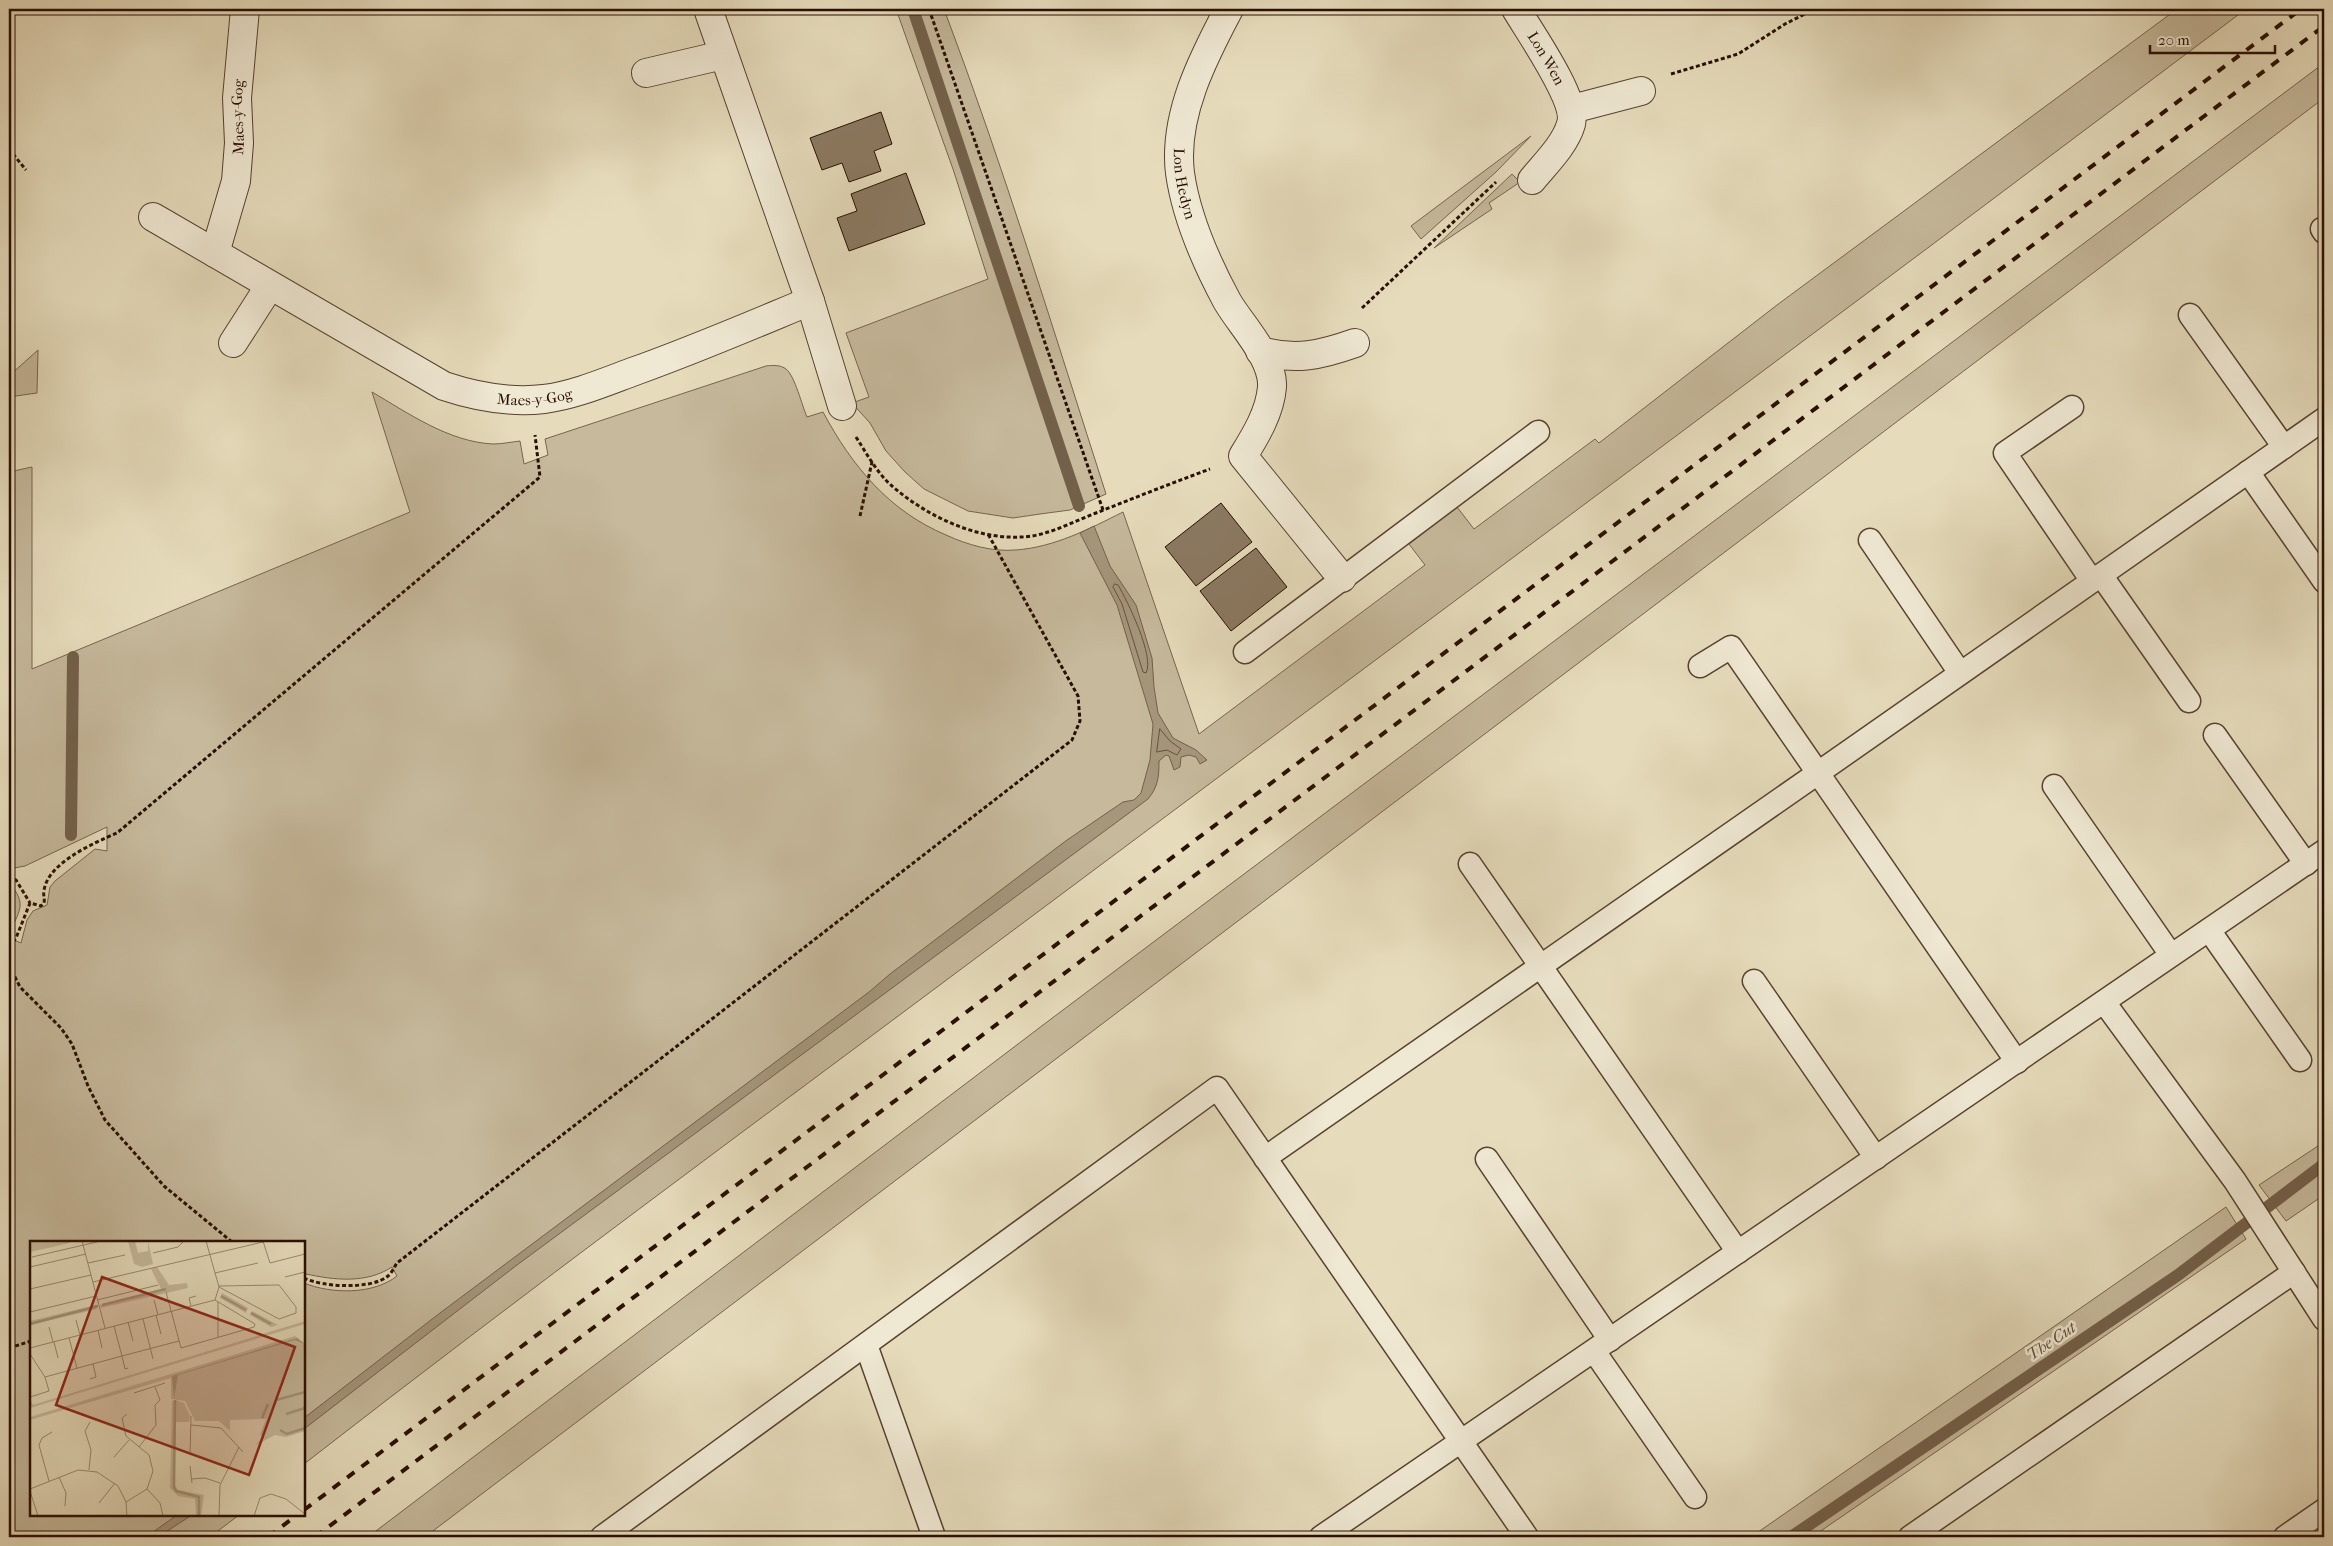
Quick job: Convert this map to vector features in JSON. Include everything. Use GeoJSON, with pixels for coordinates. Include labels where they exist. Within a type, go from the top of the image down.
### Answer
{"type":"FeatureCollection","features":[{"type":"Feature","properties":{"kind":"street","name":"Maes-y-Gog"},"geometry":{"type":"LineString","coordinates":[[215,252],[236,181],[239,143],[237,98],[245,9]]}},
{"type":"Feature","properties":{"kind":"street"},"geometry":{"type":"LineString","coordinates":[[708,9],[810,301],[842,406]]}},
{"type":"Feature","properties":{"kind":"street","name":"Lon Hedyn"},"geometry":{"type":"LineString","coordinates":[[1229,9],[1208,48],[1190,95],[1180,140],[1180,172],[1187,207],[1210,265],[1228,301],[1268,367],[1272,387],[1258,432],[1243,456]]}},
{"type":"Feature","properties":{"kind":"street","name":"Lon Wen"},"geometry":{"type":"LineString","coordinates":[[1516,9],[1552,68],[1572,109]]}},
{"type":"Feature","properties":{"kind":"street"},"geometry":{"type":"LineString","coordinates":[[646,73],[723,54]]}},
{"type":"Feature","properties":{"kind":"street"},"geometry":{"type":"LineString","coordinates":[[1532,180],[1567,135],[1572,123],[1572,109],[1642,91]]}},
{"type":"Feature","properties":{"kind":"street","name":"Maes-y-Gog"},"geometry":{"type":"LineString","coordinates":[[153,217],[215,252],[269,287],[444,386],[478,397],[529,400],[545,399],[581,391],[677,356],[810,301]]}},
{"type":"Feature","properties":{"kind":"street"},"geometry":{"type":"LineString","coordinates":[[233,343],[269,287]]}},
{"type":"Feature","properties":{"kind":"street"},"geometry":{"type":"LineString","coordinates":[[1260,351],[1282,357],[1306,356],[1332,351],[1355,343]]}},
{"type":"Feature","properties":{"kind":"street"},"geometry":{"type":"LineString","coordinates":[[1243,456],[1342,578]]}},
{"type":"Feature","properties":{"kind":"lane"},"geometry":{"type":"LineString","coordinates":[[2190,315],[2284,447]]}},
{"type":"Feature","properties":{"kind":"lane"},"geometry":{"type":"LineString","coordinates":[[2072,408],[2005,453],[2096,578],[2189,700]]}},
{"type":"Feature","properties":{"kind":"lane"},"geometry":{"type":"LineString","coordinates":[[1265,1158],[2324,419]]}},
{"type":"Feature","properties":{"kind":"lane"},"geometry":{"type":"LineString","coordinates":[[1245,652],[1538,432]]}},
{"type":"Feature","properties":{"kind":"lane"},"geometry":{"type":"LineString","coordinates":[[2248,472],[2324,581]]}},
{"type":"Feature","properties":{"kind":"lane"},"geometry":{"type":"LineString","coordinates":[[1870,540],[1960,673]]}},
{"type":"Feature","properties":{"kind":"lane"},"geometry":{"type":"LineString","coordinates":[[1700,666],[1731,648],[2017,1062]]}},
{"type":"Feature","properties":{"kind":"lane"},"geometry":{"type":"LineString","coordinates":[[2215,735],[2306,864]]}},
{"type":"Feature","properties":{"kind":"lane"},"geometry":{"type":"LineString","coordinates":[[2054,786],[2171,955]]}},
{"type":"Feature","properties":{"kind":"lane"},"geometry":{"type":"LineString","coordinates":[[1321,1537],[2324,851]]}},
{"type":"Feature","properties":{"kind":"lane"},"geometry":{"type":"LineString","coordinates":[[1470,864],[1738,1252]]}},
{"type":"Feature","properties":{"kind":"lane"},"geometry":{"type":"LineString","coordinates":[[2209,930],[2300,1060]]}},
{"type":"Feature","properties":{"kind":"lane"},"geometry":{"type":"LineString","coordinates":[[1754,982],[1876,1158]]}},
{"type":"Feature","properties":{"kind":"lane"},"geometry":{"type":"LineString","coordinates":[[2104,1002],[2235,1182],[2323,1316]]}},
{"type":"Feature","properties":{"kind":"lane"},"geometry":{"type":"LineString","coordinates":[[602,1537],[1217,1088],[1527,1537]]}},
{"type":"Feature","properties":{"kind":"lane"},"geometry":{"type":"LineString","coordinates":[[1487,1160],[1695,1497]]}},
{"type":"Feature","properties":{"kind":"lane"},"geometry":{"type":"LineString","coordinates":[[1910,1537],[2294,1272]]}},
{"type":"Feature","properties":{"kind":"lane"},"geometry":{"type":"LineString","coordinates":[[866,1345],[934,1537]]}},
{"type":"Feature","properties":{"kind":"lane"},"geometry":{"type":"LineString","coordinates":[[2285,1537],[2324,1510]]}},
{"type":"Feature","properties":{"kind":"path"},"geometry":{"type":"LineString","coordinates":[[929,9],[1103,510]]}},
{"type":"Feature","properties":{"kind":"path"},"geometry":{"type":"LineString","coordinates":[[1642,91],[1648,80],[1738,54],[1785,24],[1815,9]]}},
{"type":"Feature","properties":{"kind":"path"},"geometry":{"type":"LineString","coordinates":[[9,149],[26,170]]}},
{"type":"Feature","properties":{"kind":"path"},"geometry":{"type":"LineString","coordinates":[[1355,343],[1361,309],[1515,164],[1532,180]]}},
{"type":"Feature","properties":{"kind":"path"},"geometry":{"type":"LineString","coordinates":[[9,876],[16,880],[30,903],[41,906],[44,903],[44,891],[47,884],[62,864],[86,846],[116,833],[540,477],[541,466],[529,400]]}},
{"type":"Feature","properties":{"kind":"path"},"geometry":{"type":"LineString","coordinates":[[842,406],[855,435],[872,462],[892,486],[942,519],[974,532],[988,534],[1032,536],[1068,524],[1243,456]]}},
{"type":"Feature","properties":{"kind":"path"},"geometry":{"type":"LineString","coordinates":[[860,516],[872,462]]}},
{"type":"Feature","properties":{"kind":"path"},"geometry":{"type":"LineString","coordinates":[[305,1278],[334,1286],[358,1285],[389,1276],[397,1263],[1072,740],[1080,721],[1078,696],[988,534]]}},
{"type":"Feature","properties":{"kind":"path"},"geometry":{"type":"LineString","coordinates":[[9,947],[16,938],[30,903]]}},
{"type":"Feature","properties":{"kind":"path"},"geometry":{"type":"LineString","coordinates":[[9,965],[20,987],[61,1028],[72,1044],[88,1086],[105,1120],[164,1186],[231,1241]]}},
{"type":"Feature","properties":{"kind":"path"},"geometry":{"type":"LineString","coordinates":[[9,1348],[30,1341]]}},
{"type":"Feature","properties":{"kind":"shaded area"},"geometry":{"type":"Polygon","coordinates":[[[896,9],[944,9],[987,129],[1106,494],[1070,510],[1013,518],[968,511],[924,489],[905,472],[886,451],[870,423],[852,403],[869,397],[846,333],[988,279],[954,172],[896,9]]]}},
{"type":"Feature","properties":{"kind":"shaded area"},"geometry":{"type":"Polygon","coordinates":[[[2177,9],[2246,9],[638,1210],[305,1463],[305,1283],[339,1291],[376,1287],[397,1276],[392,1267],[372,1276],[350,1279],[306,1274],[305,1241],[30,1241],[30,1516],[238,1516],[210,1537],[9,1537],[9,938],[21,943],[27,920],[33,911],[47,905],[50,887],[55,881],[95,849],[107,851],[107,827],[25,866],[9,869],[9,472],[32,467],[32,669],[410,512],[372,392],[429,425],[461,438],[493,444],[520,441],[524,464],[548,455],[545,439],[766,366],[779,366],[786,369],[792,378],[807,417],[823,412],[846,451],[874,485],[907,513],[954,539],[971,545],[998,550],[1030,548],[1071,536],[1123,512],[1199,734],[1425,565],[1409,544],[1457,507],[1474,529],[1595,439],[1599,443],[1777,305],[2177,9]]]}},
{"type":"Feature","properties":{"kind":"shaded area"},"geometry":{"type":"Polygon","coordinates":[[[2324,63],[2324,98],[425,1537],[368,1537],[1051,1019],[2324,63]]]}},
{"type":"Feature","properties":{"kind":"shaded area"},"geometry":{"type":"Polygon","coordinates":[[[1531,136],[1496,172],[1421,239],[1411,226],[1531,136]]]}},
{"type":"Feature","properties":{"kind":"shaded area"},"geometry":{"type":"Polygon","coordinates":[[[1512,174],[1520,182],[1489,203],[1492,209],[1434,248],[1512,174]]]}},
{"type":"Feature","properties":{"kind":"shaded area"},"geometry":{"type":"Polygon","coordinates":[[[38,350],[37,393],[9,397],[9,376],[38,350]]]}},
{"type":"Feature","properties":{"kind":"shaded area"},"geometry":{"type":"Polygon","coordinates":[[[9,883],[15,890],[20,902],[20,908],[9,934],[9,883]]]}},
{"type":"Feature","properties":{"kind":"shaded area"},"geometry":{"type":"Polygon","coordinates":[[[2324,1142],[2324,1195],[2286,1221],[2259,1185],[2324,1142]]]}},
{"type":"Feature","properties":{"kind":"shaded area"},"geometry":{"type":"Polygon","coordinates":[[[2226,1207],[2246,1239],[1812,1537],[1751,1537],[2226,1207]]]}},
{"type":"Feature","properties":{"kind":"water"},"geometry":{"type":"Polygon","coordinates":[[[1094,526],[1110,566],[1136,605],[1152,658],[1158,713],[1173,738],[1196,750],[1207,760],[1200,764],[1196,757],[1189,755],[1181,757],[1180,767],[1174,770],[1169,756],[1166,755],[1159,761],[1157,782],[1148,799],[517,1265],[305,1428],[305,1417],[440,1313],[869,992],[1067,840],[1123,802],[1134,800],[1141,793],[1150,760],[1153,724],[1117,605],[1080,533],[1094,526]]]}},
{"type":"Feature","properties":{"kind":"water"},"geometry":{"type":"Polygon","coordinates":[[[176,1516],[190,1516],[158,1537],[146,1537],[176,1516]]]}},
{"type":"Feature","properties":{"kind":"building"},"geometry":{"type":"Polygon","coordinates":[[[881,112],[892,144],[874,151],[881,171],[849,182],[842,163],[822,170],[810,138],[881,112]]]}},
{"type":"Feature","properties":{"kind":"building"},"geometry":{"type":"Polygon","coordinates":[[[906,173],[925,224],[849,251],[837,218],[857,211],[851,194],[906,173]]]}},
{"type":"Feature","properties":{"kind":"building"},"geometry":{"type":"Polygon","coordinates":[[[1221,503],[1252,542],[1196,586],[1165,547],[1221,503]]]}},
{"type":"Feature","properties":{"kind":"building"},"geometry":{"type":"Polygon","coordinates":[[[1256,548],[1287,587],[1231,631],[1200,591],[1256,548]]]}},
{"type":"Feature","properties":{"kind":"waterway"},"geometry":{"type":"LineString","coordinates":[[913,9],[1079,506]]}},
{"type":"Feature","properties":{"kind":"waterway"},"geometry":{"type":"LineString","coordinates":[[71,835],[73,657]]}},
{"type":"Feature","properties":{"kind":"waterway","name":"The Cut"},"geometry":{"type":"LineString","coordinates":[[1791,1537],[2178,1275],[2324,1164]]}},
{"type":"Feature","properties":{"kind":"railway"},"geometry":{"type":"LineString","coordinates":[[305,1509],[2301,9]]}},
{"type":"Feature","properties":{"kind":"railway"},"geometry":{"type":"LineString","coordinates":[[315,1537],[2324,26]]}},
{"type":"Feature","properties":{"kind":"railway"},"geometry":{"type":"LineString","coordinates":[[268,1537],[296,1516]]}}]}
